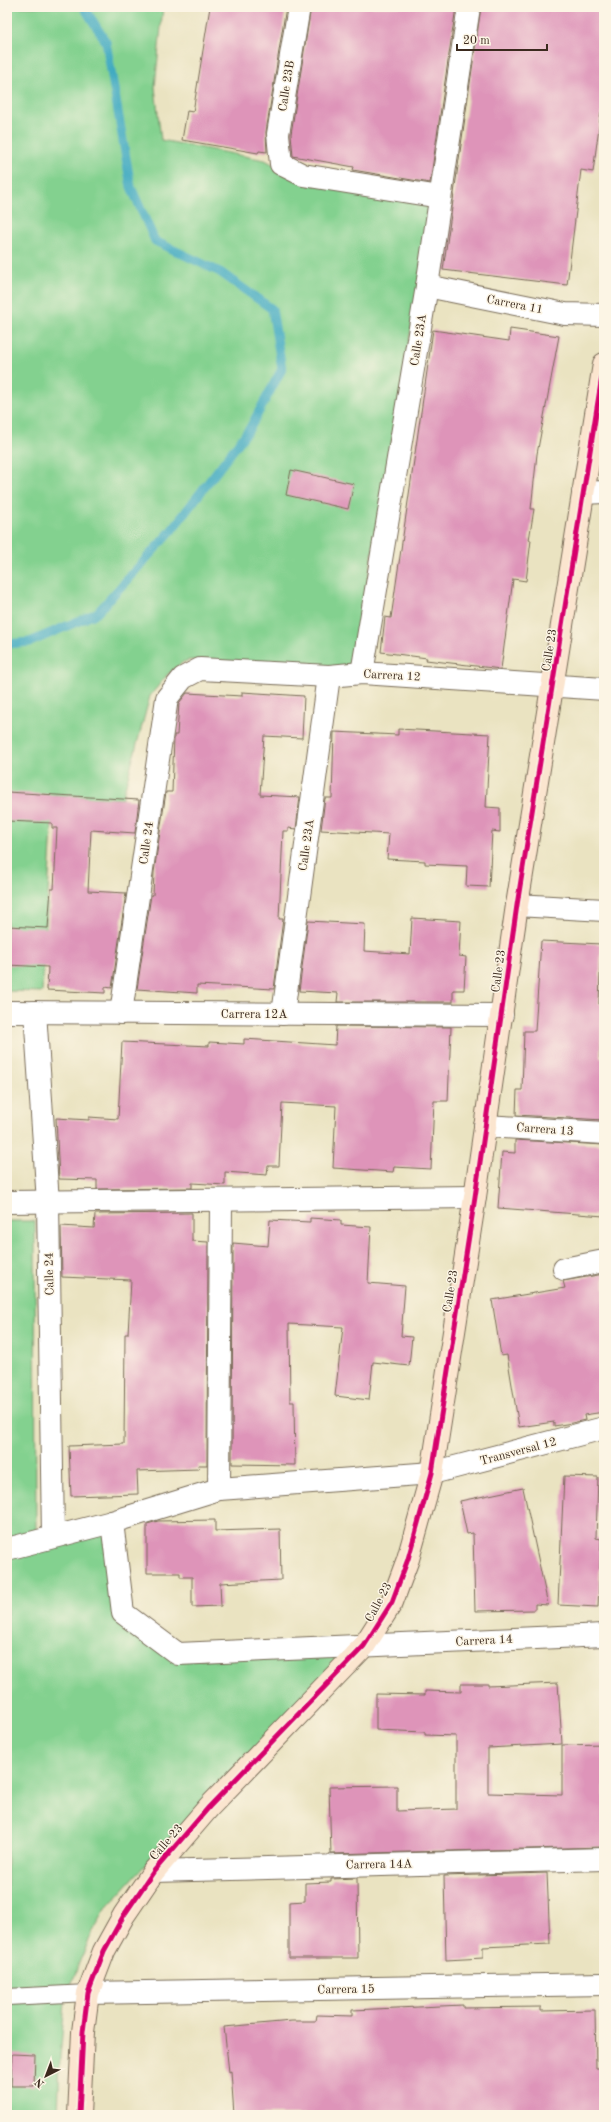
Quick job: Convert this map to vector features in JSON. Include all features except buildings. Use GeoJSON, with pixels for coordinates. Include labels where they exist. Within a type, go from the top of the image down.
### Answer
{"type":"FeatureCollection","features":[{"type":"Feature","properties":{"kind":"street","name":"Calle 23B"},"geometry":{"type":"LineString","coordinates":[[299,7],[278,134],[281,164],[303,175],[440,197]]}},
{"type":"Feature","properties":{"kind":"street","name":"Calle 23A"},"geometry":{"type":"LineString","coordinates":[[362,673],[427,286],[469,7]]}},
{"type":"Feature","properties":{"kind":"street","name":"Carrera 11"},"geometry":{"type":"LineString","coordinates":[[427,286],[565,314],[604,315]]}},
{"type":"Feature","properties":{"kind":"street","name":"Calle 23"},"geometry":{"type":"LineString","coordinates":[[79,2115],[83,2032],[88,1993],[104,1951],[124,1915],[154,1871],[209,1807],[364,1646],[392,1602],[408,1559],[432,1473],[475,1197],[517,905],[553,686],[594,492],[604,364]]}},
{"type":"Feature","properties":{"kind":"street","name":"Carrera 12"},"geometry":{"type":"LineString","coordinates":[[183,678],[200,669],[329,676],[362,673],[604,689]]}},
{"type":"Feature","properties":{"kind":"street","name":"Calle 23A"},"geometry":{"type":"LineString","coordinates":[[283,1014],[329,676]]}},
{"type":"Feature","properties":{"kind":"street","name":"Calle 24"},"geometry":{"type":"LineString","coordinates":[[121,1013],[167,698],[183,678]]}},
{"type":"Feature","properties":{"kind":"street"},"geometry":{"type":"LineString","coordinates":[[517,905],[604,910]]}},
{"type":"Feature","properties":{"kind":"street","name":"Carrera 12A"},"geometry":{"type":"LineString","coordinates":[[7,1012],[502,1015]]}},
{"type":"Feature","properties":{"kind":"street","name":"Calle 24"},"geometry":{"type":"LineString","coordinates":[[35,1012],[48,1202],[53,1536]]}},
{"type":"Feature","properties":{"kind":"street","name":"Carrera 13"},"geometry":{"type":"LineString","coordinates":[[485,1126],[604,1133]]}},
{"type":"Feature","properties":{"kind":"street"},"geometry":{"type":"LineString","coordinates":[[7,1202],[475,1197]]}},
{"type":"Feature","properties":{"kind":"street"},"geometry":{"type":"LineString","coordinates":[[219,1489],[221,1200]]}},
{"type":"Feature","properties":{"kind":"street"},"geometry":{"type":"LineString","coordinates":[[564,1269],[604,1261]]}},
{"type":"Feature","properties":{"kind":"street","name":"Transversal 12"},"geometry":{"type":"LineString","coordinates":[[7,1549],[112,1522],[219,1489],[432,1473],[604,1428]]}},
{"type":"Feature","properties":{"kind":"street","name":"Carrera 14"},"geometry":{"type":"LineString","coordinates":[[112,1522],[123,1613],[178,1654],[604,1635]]}},
{"type":"Feature","properties":{"kind":"street","name":"Carrera 14A"},"geometry":{"type":"LineString","coordinates":[[154,1871],[604,1859]]}},
{"type":"Feature","properties":{"kind":"street","name":"Carrera 15"},"geometry":{"type":"LineString","coordinates":[[88,1993],[604,1984]]}},
{"type":"Feature","properties":{"kind":"lane"},"geometry":{"type":"LineString","coordinates":[[7,1997],[88,1993]]}},
{"type":"Feature","properties":{"kind":"green space"},"geometry":{"type":"Polygon","coordinates":[[[7,7],[163,7],[155,87],[161,140],[265,160],[301,179],[433,202],[353,665],[329,668],[190,660],[183,662],[168,674],[150,696],[122,799],[54,795],[42,992],[7,991],[7,7]]]}},
{"type":"Feature","properties":{"kind":"green space"},"geometry":{"type":"Polygon","coordinates":[[[7,1221],[35,1221],[36,1551],[105,1531],[114,1615],[176,1660],[348,1653],[145,1865],[108,1906],[93,1931],[79,1963],[65,2003],[60,2057],[58,2115],[7,2115],[7,1221]]]}},
{"type":"Feature","properties":{"kind":"waterway"},"geometry":{"type":"LineString","coordinates":[[7,644],[30,642],[97,613],[171,531],[250,428],[282,369],[272,309],[220,272],[155,241],[131,187],[106,42],[84,7]]}},
{"type":"Feature","properties":{"kind":"cycle path"},"geometry":{"type":"LineString","coordinates":[[79,2115],[83,2032],[88,1993],[104,1951],[124,1915],[154,1871],[209,1807],[364,1646],[392,1602],[408,1559],[432,1473],[475,1197],[517,905],[604,364]]}}]}
